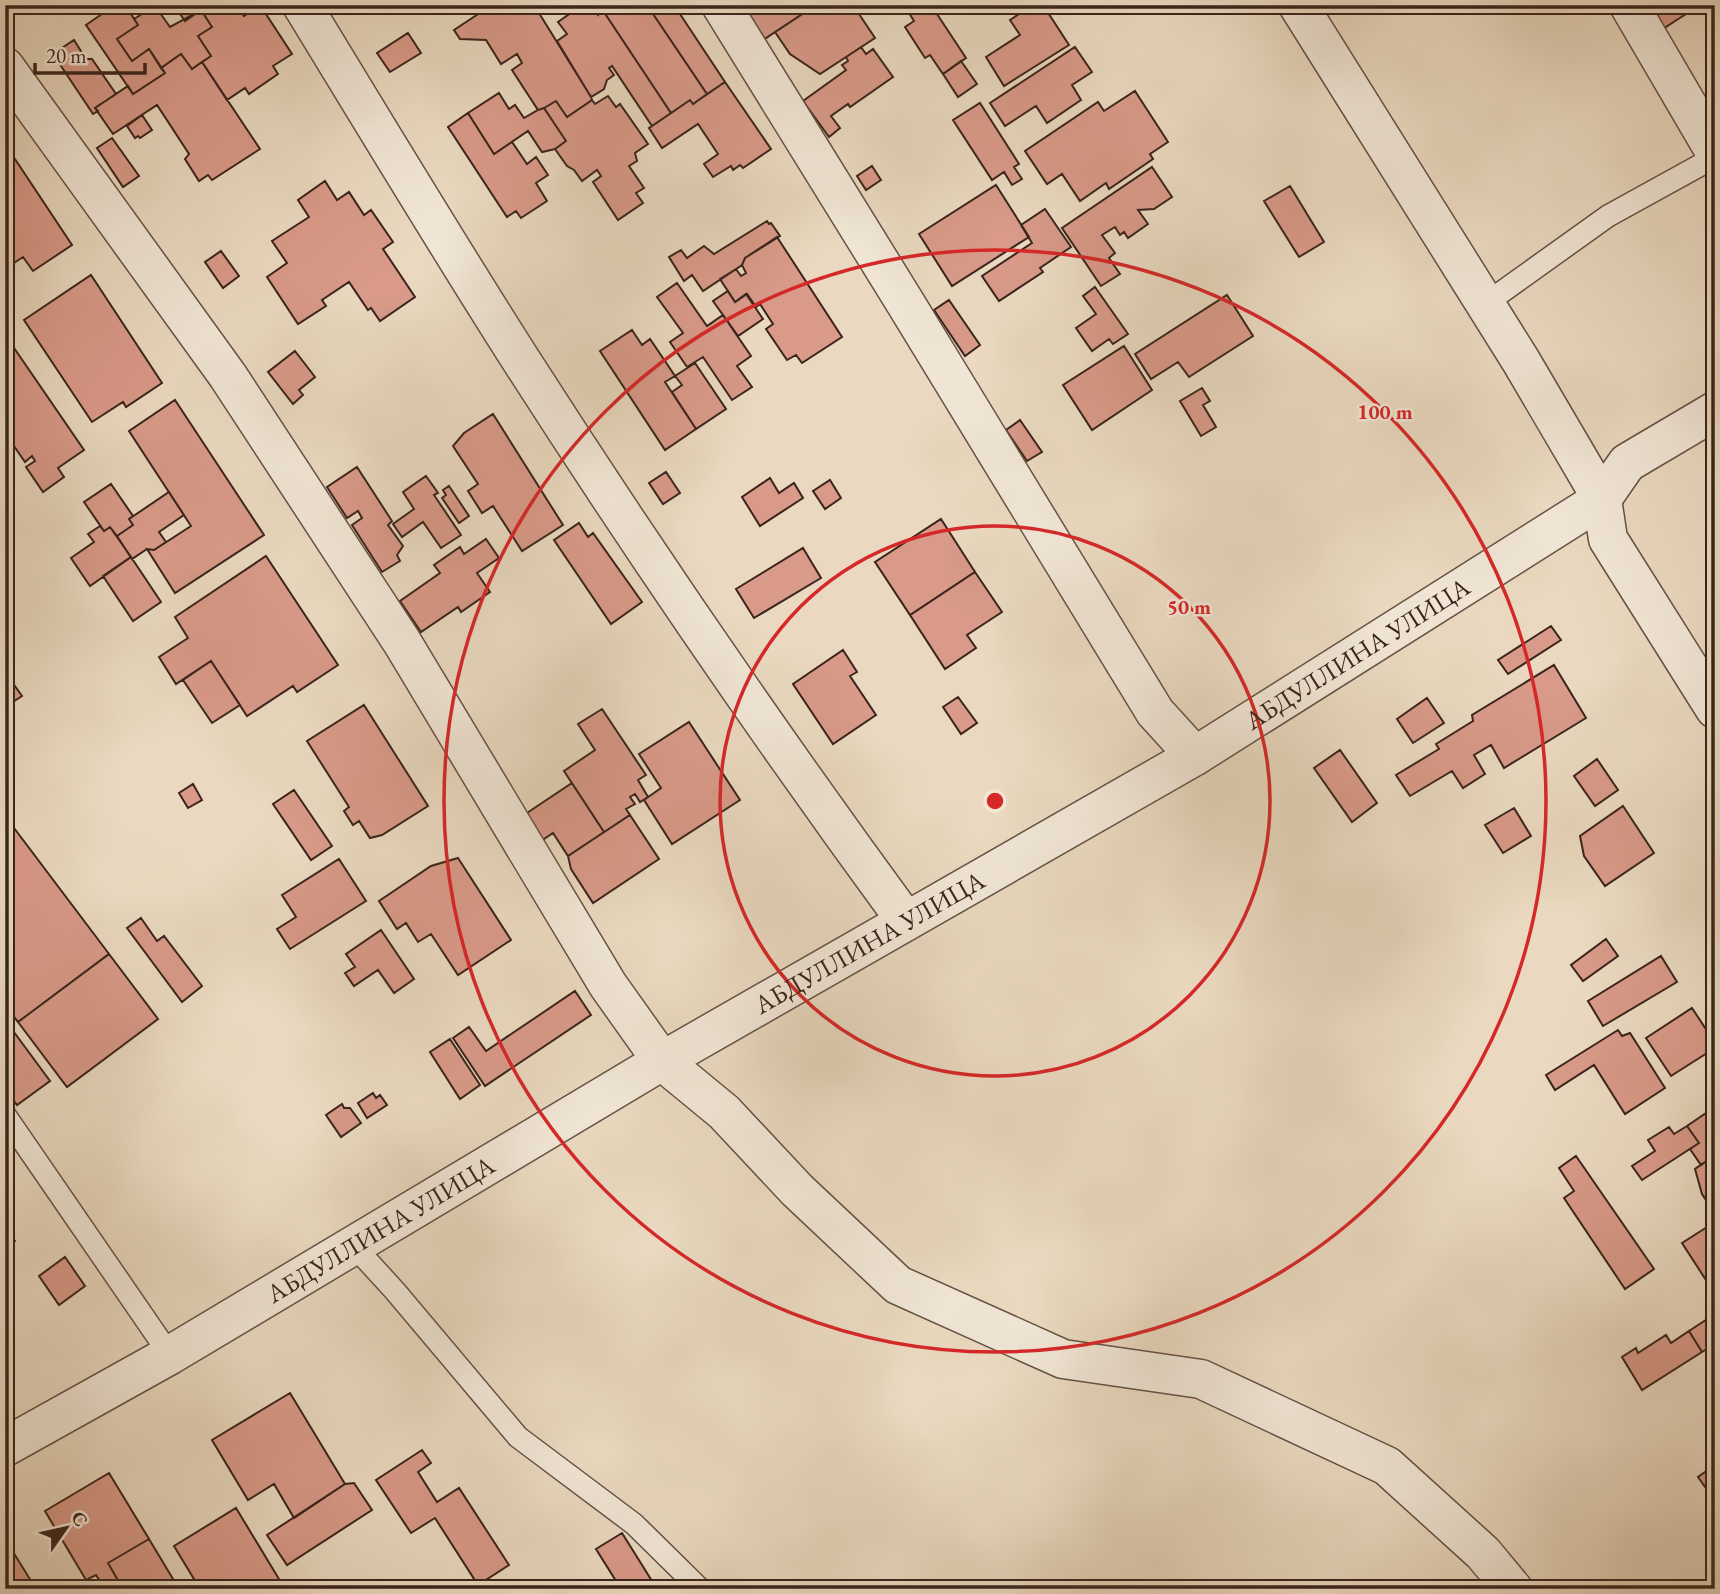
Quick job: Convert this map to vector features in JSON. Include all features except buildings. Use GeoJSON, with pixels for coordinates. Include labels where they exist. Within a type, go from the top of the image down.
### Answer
{"type":"FeatureCollection","features":[{"type":"Feature","properties":{"kind":"street"},"geometry":{"type":"LineString","coordinates":[[302,5],[519,356],[673,592],[906,921]]}},
{"type":"Feature","properties":{"kind":"street"},"geometry":{"type":"LineString","coordinates":[[721,5],[1155,712],[1195,756]]}},
{"type":"Feature","properties":{"kind":"street"},"geometry":{"type":"LineString","coordinates":[[1298,5],[1485,304],[1602,499],[1608,539],[1715,709]]}},
{"type":"Feature","properties":{"kind":"street"},"geometry":{"type":"LineString","coordinates":[[1629,5],[1715,155]]}},
{"type":"Feature","properties":{"kind":"street"},"geometry":{"type":"LineString","coordinates":[[5,67],[228,376],[402,642],[608,985],[662,1061],[724,1112],[797,1190],[898,1285],[1063,1359],[1200,1379],[1387,1466],[1483,1553],[1513,1589]]}},
{"type":"Feature","properties":{"kind":"street","name":"АБДУЛЛИНА УЛИЦА"},"geometry":{"type":"LineString","coordinates":[[5,1447],[170,1355],[662,1061],[1195,756],[1602,499],[1627,463],[1715,411]]}},
{"type":"Feature","properties":{"kind":"lane"},"geometry":{"type":"LineString","coordinates":[[1485,304],[1608,216],[1715,155]]}},
{"type":"Feature","properties":{"kind":"lane"},"geometry":{"type":"LineString","coordinates":[[5,1115],[170,1355]]}},
{"type":"Feature","properties":{"kind":"lane"},"geometry":{"type":"LineString","coordinates":[[353,1245],[518,1437],[634,1524],[696,1586]]}}]}
